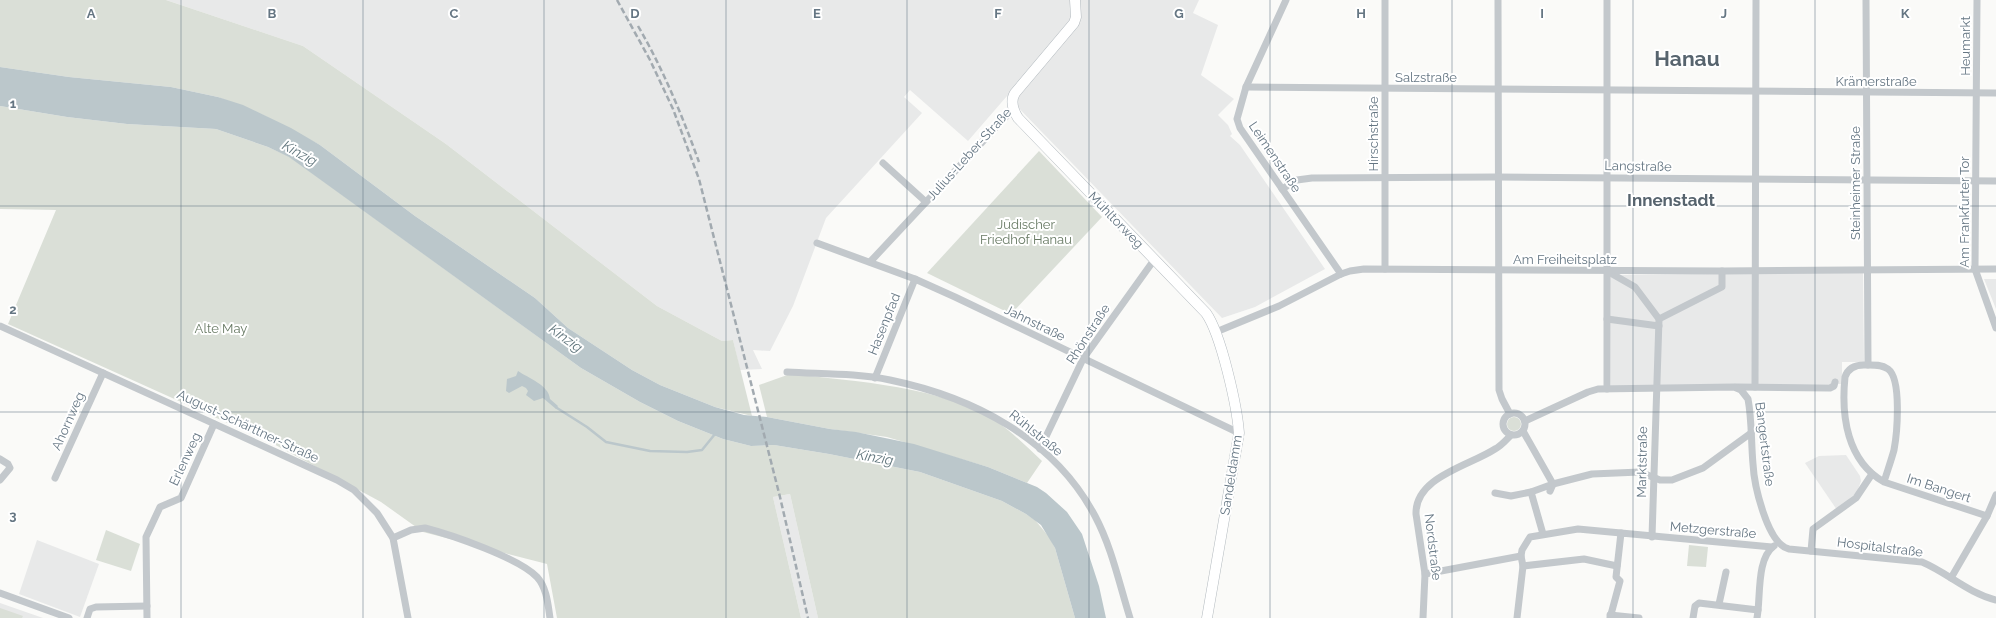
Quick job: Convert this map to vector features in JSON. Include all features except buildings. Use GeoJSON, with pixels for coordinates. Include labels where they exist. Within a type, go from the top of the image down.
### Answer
{"type":"FeatureCollection","features":[{"type":"Feature","properties":{"kind":"street","name":"Julius-Leber-Straße"},"geometry":{"type":"LineString","coordinates":[[870,262],[1013,109],[1012,99],[1015,93],[1074,23],[1076,17],[1075,0]]}},
{"type":"Feature","properties":{"kind":"street","name":"Leimenstraße"},"geometry":{"type":"LineString","coordinates":[[1286,0],[1246,87],[1238,114],[1238,124],[1341,274]]}},
{"type":"Feature","properties":{"kind":"street","name":"Hirschstraße"},"geometry":{"type":"LineString","coordinates":[[1385,0],[1385,269]]}},
{"type":"Feature","properties":{"kind":"street"},"geometry":{"type":"LineString","coordinates":[[1216,332],[1271,310],[1341,274],[1357,270],[1498,270],[1498,0]]}},
{"type":"Feature","properties":{"kind":"street"},"geometry":{"type":"LineString","coordinates":[[1607,0],[1607,389]]}},
{"type":"Feature","properties":{"kind":"street"},"geometry":{"type":"LineString","coordinates":[[1755,387],[1757,180],[1756,0]]}},
{"type":"Feature","properties":{"kind":"street","name":"Steinheimer Straße"},"geometry":{"type":"LineString","coordinates":[[1866,0],[1868,365]]}},
{"type":"Feature","properties":{"kind":"street","name":"Heumarkt"},"geometry":{"type":"LineString","coordinates":[[1976,93],[1977,0]]}},
{"type":"Feature","properties":{"kind":"street","name":"Salzstraße"},"geometry":{"type":"LineString","coordinates":[[1246,87],[1606,90]]}},
{"type":"Feature","properties":{"kind":"street","name":"Krämerstraße"},"geometry":{"type":"LineString","coordinates":[[1606,90],[1996,94]]}},
{"type":"Feature","properties":{"kind":"street","name":"Am Frankfurter Tor"},"geometry":{"type":"LineString","coordinates":[[1976,93],[1975,269],[1996,328]]}},
{"type":"Feature","properties":{"kind":"street","name":"Mühltorweg"},"geometry":{"type":"LineString","coordinates":[[1013,109],[1018,118],[1206,313],[1216,332]]}},
{"type":"Feature","properties":{"kind":"street"},"geometry":{"type":"LineString","coordinates":[[883,163],[926,202]]}},
{"type":"Feature","properties":{"kind":"street","name":"Langstraße"},"geometry":{"type":"LineString","coordinates":[[1282,189],[1297,180],[1307,178],[1385,177],[1996,181]]}},
{"type":"Feature","properties":{"kind":"street","name":"Jahnstraße"},"geometry":{"type":"LineString","coordinates":[[817,243],[915,280],[1239,433]]}},
{"type":"Feature","properties":{"kind":"street","name":"Rhönstraße"},"geometry":{"type":"LineString","coordinates":[[1040,449],[1083,359],[1154,260]]}},
{"type":"Feature","properties":{"kind":"street","name":"Am Freiheitsplatz"},"geometry":{"type":"LineString","coordinates":[[1510,414],[1499,390],[1498,270],[1722,271],[1996,269]]}},
{"type":"Feature","properties":{"kind":"street"},"geometry":{"type":"LineString","coordinates":[[1606,271],[1635,287],[1659,322]]}},
{"type":"Feature","properties":{"kind":"street"},"geometry":{"type":"LineString","coordinates":[[1607,319],[1659,322],[1722,287],[1722,271]]}},
{"type":"Feature","properties":{"kind":"street","name":"Hasenpfad"},"geometry":{"type":"LineString","coordinates":[[875,378],[915,280]]}},
{"type":"Feature","properties":{"kind":"street","name":"Marktstraße"},"geometry":{"type":"LineString","coordinates":[[1652,537],[1655,388],[1659,322]]}},
{"type":"Feature","properties":{"kind":"street","name":"August-Schärttner-Straße"},"geometry":{"type":"LineString","coordinates":[[0,326],[330,477],[354,490],[377,513],[393,538],[408,618]]}},
{"type":"Feature","properties":{"kind":"street","name":"Sandeldamm"},"geometry":{"type":"LineString","coordinates":[[1207,618],[1239,433],[1235,404],[1216,332]]}},
{"type":"Feature","properties":{"kind":"street","name":"Im Bangert"},"geometry":{"type":"LineString","coordinates":[[1884,482],[1894,450],[1895,378],[1887,369],[1881,366],[1857,366],[1850,369],[1845,377],[1844,388],[1848,439],[1857,456],[1872,474],[1884,482],[1986,516]]}},
{"type":"Feature","properties":{"kind":"street","name":"Rühlstraße"},"geometry":{"type":"LineString","coordinates":[[787,372],[889,380],[934,392],[980,409],[1005,422],[1040,449],[1070,479],[1095,516],[1110,549],[1130,618]]}},
{"type":"Feature","properties":{"kind":"street","name":"Ahornweg"},"geometry":{"type":"LineString","coordinates":[[55,478],[103,373]]}},
{"type":"Feature","properties":{"kind":"street"},"geometry":{"type":"LineString","coordinates":[[1525,421],[1588,392],[1607,389],[1734,387],[1830,388],[1834,386],[1835,382]]}},
{"type":"Feature","properties":{"kind":"street","name":"Bangertstraße"},"geometry":{"type":"LineString","coordinates":[[1734,387],[1741,390],[1748,399],[1753,465],[1756,484],[1772,533],[1779,543]]}},
{"type":"Feature","properties":{"kind":"street"},"geometry":{"type":"LineString","coordinates":[[1523,431],[1519,434],[1511,435],[1506,431],[1503,424],[1505,418],[1510,414],[1518,414],[1525,421]]}},
{"type":"Feature","properties":{"kind":"street"},"geometry":{"type":"LineString","coordinates":[[1525,421],[1523,431],[1551,487]]}},
{"type":"Feature","properties":{"kind":"street","name":"Erlenweg"},"geometry":{"type":"LineString","coordinates":[[147,618],[145,544],[148,531],[160,507],[181,498],[214,424]]}},
{"type":"Feature","properties":{"kind":"street"},"geometry":{"type":"LineString","coordinates":[[1495,493],[1512,496],[1551,487],[1592,474],[1640,472],[1664,481],[1691,474],[1716,460],[1751,433]]}},
{"type":"Feature","properties":{"kind":"street","name":"Nordstraße"},"geometry":{"type":"LineString","coordinates":[[1424,618],[1426,574],[1416,523],[1416,507],[1420,496],[1428,485],[1496,449],[1511,435]]}},
{"type":"Feature","properties":{"kind":"street"},"geometry":{"type":"LineString","coordinates":[[0,459],[8,464],[10,468],[8,473],[0,480]]}},
{"type":"Feature","properties":{"kind":"street"},"geometry":{"type":"LineString","coordinates":[[1811,551],[1813,529],[1856,498],[1872,474]]}},
{"type":"Feature","properties":{"kind":"street"},"geometry":{"type":"LineString","coordinates":[[1531,492],[1543,534]]}},
{"type":"Feature","properties":{"kind":"street"},"geometry":{"type":"LineString","coordinates":[[1951,578],[1986,516],[1996,495]]}},
{"type":"Feature","properties":{"kind":"street"},"geometry":{"type":"LineString","coordinates":[[393,538],[410,530],[425,528],[516,562],[538,578],[544,588],[550,618]]}},
{"type":"Feature","properties":{"kind":"street","name":"Metzgerstraße"},"geometry":{"type":"LineString","coordinates":[[1521,556],[1522,550],[1530,537],[1578,529],[1772,547]]}},
{"type":"Feature","properties":{"kind":"street"},"geometry":{"type":"LineString","coordinates":[[1621,533],[1616,577],[1620,581],[1610,617],[1638,618]]}},
{"type":"Feature","properties":{"kind":"street"},"geometry":{"type":"LineString","coordinates":[[1757,618],[1762,563],[1766,553],[1779,543]]}},
{"type":"Feature","properties":{"kind":"street","name":"Hospitalstraße"},"geometry":{"type":"LineString","coordinates":[[1779,543],[1786,548],[1910,560],[1935,568],[1972,591],[1996,600]]}},
{"type":"Feature","properties":{"kind":"street"},"geometry":{"type":"LineString","coordinates":[[1426,574],[1521,556],[1523,566],[1517,618]]}},
{"type":"Feature","properties":{"kind":"street"},"geometry":{"type":"LineString","coordinates":[[1523,566],[1584,559],[1617,566]]}},
{"type":"Feature","properties":{"kind":"street"},"geometry":{"type":"LineString","coordinates":[[1719,604],[1726,572]]}},
{"type":"Feature","properties":{"kind":"street"},"geometry":{"type":"LineString","coordinates":[[0,593],[69,618]]}},
{"type":"Feature","properties":{"kind":"street"},"geometry":{"type":"LineString","coordinates":[[1693,618],[1695,606],[1699,603],[1719,604],[1758,610]]}},
{"type":"Feature","properties":{"kind":"street"},"geometry":{"type":"LineString","coordinates":[[87,618],[90,608],[146,606]]}},
{"type":"Feature","properties":{"kind":"shaded area"},"geometry":{"type":"Polygon","coordinates":[[[166,0],[1199,0],[1193,13],[1218,25],[1201,75],[1234,99],[1218,115],[1228,125],[1232,134],[1230,136],[1240,145],[1325,269],[1255,307],[1222,318],[1007,96],[968,141],[910,90],[904,97],[922,113],[826,218],[793,306],[770,351],[753,350],[762,369],[740,370],[733,340],[722,341],[657,306],[446,144],[303,46],[166,0]]]}},
{"type":"Feature","properties":{"kind":"shaded area"},"geometry":{"type":"Polygon","coordinates":[[[1863,272],[1864,362],[1842,362],[1842,384],[1611,387],[1610,275],[1863,272]]]}},
{"type":"Feature","properties":{"kind":"shaded area"},"geometry":{"type":"Polygon","coordinates":[[[1984,279],[1996,279],[1996,309],[1984,279]]]}},
{"type":"Feature","properties":{"kind":"shaded area"},"geometry":{"type":"Polygon","coordinates":[[[1846,455],[1860,476],[1861,481],[1857,492],[1837,510],[1805,463],[1819,456],[1846,455]]]}},
{"type":"Feature","properties":{"kind":"shaded area"},"geometry":{"type":"Polygon","coordinates":[[[790,494],[818,618],[801,618],[773,497],[790,494]]]}},
{"type":"Feature","properties":{"kind":"shaded area"},"geometry":{"type":"Polygon","coordinates":[[[37,540],[99,564],[80,617],[19,594],[37,540]]]}},
{"type":"Feature","properties":{"kind":"shaded area"},"geometry":{"type":"Polygon","coordinates":[[[0,603],[43,618],[0,618],[0,603]]]}},
{"type":"Feature","properties":{"kind":"green space"},"geometry":{"type":"Polygon","coordinates":[[[0,0],[166,0],[303,46],[446,144],[657,306],[722,341],[733,340],[752,416],[715,407],[660,385],[632,370],[568,328],[535,298],[415,216],[320,145],[263,115],[218,97],[171,87],[69,77],[0,67],[0,0]]]}},
{"type":"Feature","properties":{"kind":"green space","name":"Alte May"},"geometry":{"type":"Polygon","coordinates":[[[0,106],[67,117],[127,124],[216,129],[268,147],[290,157],[581,368],[640,402],[678,421],[723,439],[751,446],[774,445],[920,472],[1002,501],[1026,514],[1035,520],[1050,538],[1055,548],[1075,618],[818,618],[790,494],[773,497],[801,618],[557,618],[547,564],[423,532],[381,502],[270,442],[8,324],[56,210],[0,209],[0,106]]]}},
{"type":"Feature","properties":{"kind":"green space","name":"Jüdischer Friedhof Hanau"},"geometry":{"type":"Polygon","coordinates":[[[1039,151],[1102,217],[1011,314],[927,273],[1039,151]]]}},
{"type":"Feature","properties":{"kind":"green space"},"geometry":{"type":"Polygon","coordinates":[[[790,374],[842,379],[898,387],[926,393],[952,401],[977,411],[999,423],[1016,436],[1042,461],[1027,483],[988,467],[887,437],[830,429],[767,417],[759,385],[790,374]]]}},
{"type":"Feature","properties":{"kind":"green space"},"geometry":{"type":"Polygon","coordinates":[[[1514,417],[1519,419],[1521,424],[1519,429],[1514,431],[1509,429],[1507,424],[1509,419],[1514,417]]]}},
{"type":"Feature","properties":{"kind":"green space"},"geometry":{"type":"Polygon","coordinates":[[[106,530],[140,544],[131,571],[96,560],[106,530]]]}},
{"type":"Feature","properties":{"kind":"green space"},"geometry":{"type":"Polygon","coordinates":[[[1689,545],[1708,547],[1706,567],[1687,566],[1689,545]]]}},
{"type":"Feature","properties":{"kind":"green space"},"geometry":{"type":"Polygon","coordinates":[[[0,608],[23,616],[22,618],[0,618],[0,608]]]}},
{"type":"Feature","properties":{"kind":"water","name":"Kinzig"},"geometry":{"type":"Polygon","coordinates":[[[0,67],[69,77],[171,87],[218,97],[243,105],[291,128],[320,145],[415,216],[535,298],[568,328],[632,370],[660,385],[715,407],[744,415],[767,417],[830,429],[856,432],[914,444],[988,467],[1037,487],[1067,512],[1082,534],[1099,586],[1106,618],[1075,618],[1055,548],[1041,525],[1026,514],[1002,501],[920,472],[774,445],[751,446],[723,439],[678,421],[640,402],[581,368],[289,157],[268,147],[216,129],[127,124],[67,117],[0,106],[0,67]]]}},
{"type":"Feature","properties":{"kind":"water"},"geometry":{"type":"Polygon","coordinates":[[[518,371],[537,382],[546,390],[550,399],[558,406],[556,409],[543,398],[534,401],[526,395],[528,391],[522,386],[509,393],[506,391],[507,379],[516,376],[518,371]]]}},
{"type":"Feature","properties":{"kind":"waterway"},"geometry":{"type":"LineString","coordinates":[[557,408],[587,427],[606,442],[650,451],[687,452],[702,450],[715,434]]}},
{"type":"Feature","properties":{"kind":"railway"},"geometry":{"type":"LineString","coordinates":[[617,0],[650,60],[673,109],[699,179],[780,497],[808,618]]}},
{"type":"Feature","properties":{"kind":"railway"},"geometry":{"type":"LineString","coordinates":[[638,26],[672,92],[699,162]]}},
{"type":"Feature","properties":{"kind":"district","name":"Hanau"},"geometry":{"type":"Point","coordinates":[1687,58]}},
{"type":"Feature","properties":{"kind":"district","name":"Innenstadt"},"geometry":{"type":"Point","coordinates":[1671,200]}}]}
